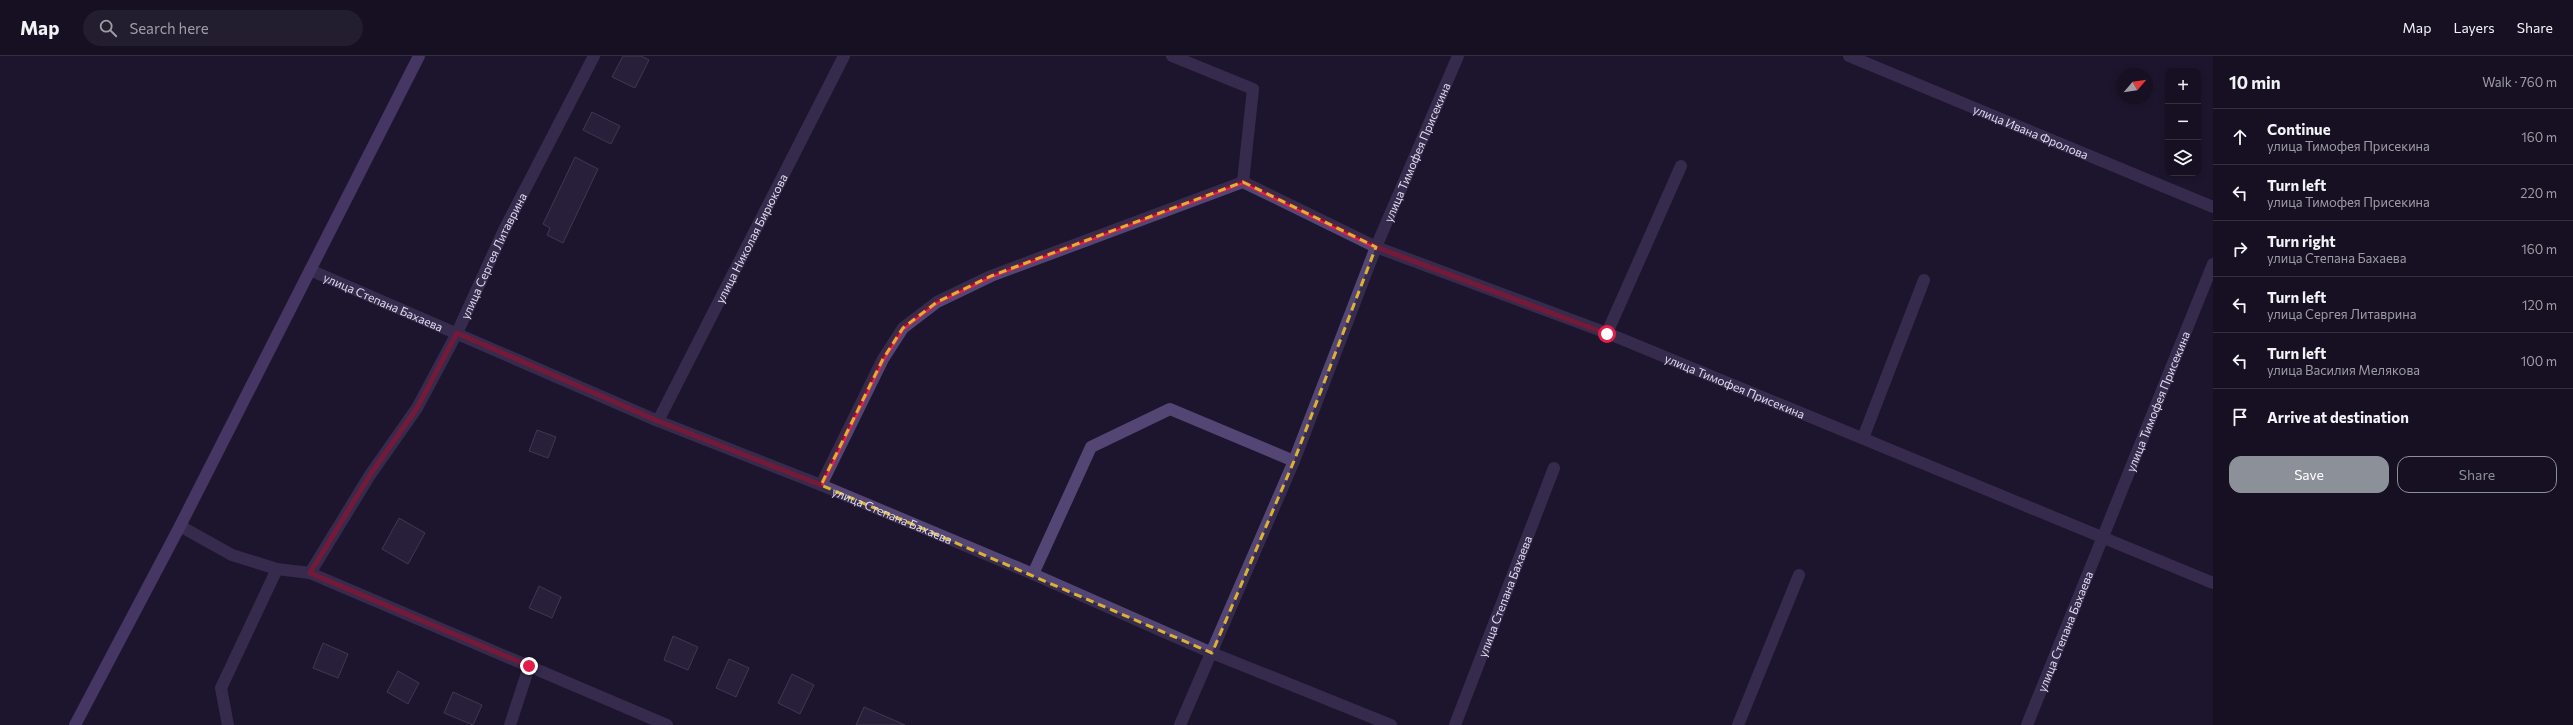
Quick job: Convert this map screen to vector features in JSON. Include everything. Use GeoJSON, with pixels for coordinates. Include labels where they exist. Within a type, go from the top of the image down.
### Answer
{"type":"FeatureCollection","features":[{"type":"Feature","properties":{"kind":"main road"},"geometry":{"type":"LineString","coordinates":[[75,725],[180,526],[419,56]]}},
{"type":"Feature","properties":{"kind":"street","name":"улица Сергея Литаврина"},"geometry":{"type":"LineString","coordinates":[[310,573],[370,475],[417,408],[457,333],[504,230],[594,56]]}},
{"type":"Feature","properties":{"kind":"street","name":"улица Николая Бирюкова"},"geometry":{"type":"LineString","coordinates":[[658,421],[844,56]]}},
{"type":"Feature","properties":{"kind":"street"},"geometry":{"type":"LineString","coordinates":[[821,485],[883,359],[903,328],[937,302],[991,276],[1243,182],[1253,90],[1172,56]]}},
{"type":"Feature","properties":{"kind":"street","name":"улица Тимофея Присекина"},"geometry":{"type":"LineString","coordinates":[[1376,247],[1458,56]]}},
{"type":"Feature","properties":{"kind":"street","name":"улица Ивана Фролова"},"geometry":{"type":"LineString","coordinates":[[1849,56],[2213,207]]}},
{"type":"Feature","properties":{"kind":"street"},"geometry":{"type":"LineString","coordinates":[[1607,334],[1680,166]]}},
{"type":"Feature","properties":{"kind":"street","name":"улица Тимофея Присекина"},"geometry":{"type":"LineString","coordinates":[[1243,182],[1376,247],[1607,334],[2213,583]]}},
{"type":"Feature","properties":{"kind":"street"},"geometry":{"type":"LineString","coordinates":[[1180,725],[1294,461],[1376,247]]}},
{"type":"Feature","properties":{"kind":"street","name":"улица Тимофея Присекина"},"geometry":{"type":"LineString","coordinates":[[2103,538],[2213,264]]}},
{"type":"Feature","properties":{"kind":"street","name":"улица Степана Бахаева"},"geometry":{"type":"LineString","coordinates":[[310,270],[658,421],[821,485],[1033,574],[1212,653],[1391,725]]}},
{"type":"Feature","properties":{"kind":"street"},"geometry":{"type":"LineString","coordinates":[[1863,438],[1924,280]]}},
{"type":"Feature","properties":{"kind":"street"},"geometry":{"type":"LineString","coordinates":[[1033,574],[1091,447],[1170,409],[1294,461]]}},
{"type":"Feature","properties":{"kind":"street","name":"улица Степана Бахаева"},"geometry":{"type":"LineString","coordinates":[[1455,725],[1554,468]]}},
{"type":"Feature","properties":{"kind":"street"},"geometry":{"type":"LineString","coordinates":[[180,526],[232,555],[277,569],[310,573],[668,725]]}},
{"type":"Feature","properties":{"kind":"street","name":"улица Степана Бахаева"},"geometry":{"type":"LineString","coordinates":[[2027,725],[2103,538]]}},
{"type":"Feature","properties":{"kind":"street"},"geometry":{"type":"LineString","coordinates":[[228,725],[221,688],[277,569]]}},
{"type":"Feature","properties":{"kind":"street"},"geometry":{"type":"LineString","coordinates":[[1738,725],[1799,575]]}},
{"type":"Feature","properties":{"kind":"street"},"geometry":{"type":"LineString","coordinates":[[510,725],[529,666]]}},
{"type":"Feature","properties":{"kind":"highlighted area"},"geometry":{"type":"Polygon","coordinates":[[[1243,182],[1376,247],[1294,461],[1212,653],[821,485],[883,359],[903,328],[937,302],[991,276],[1243,182]]]}},
{"type":"Feature","properties":{"kind":"building"},"geometry":{"type":"Polygon","coordinates":[[[623,56],[641,56],[649,60],[635,88],[612,77],[623,56]]]}},
{"type":"Feature","properties":{"kind":"building"},"geometry":{"type":"Polygon","coordinates":[[[592,112],[620,126],[611,144],[583,130],[592,112]]]}},
{"type":"Feature","properties":{"kind":"building"},"geometry":{"type":"Polygon","coordinates":[[[575,157],[598,169],[563,243],[547,235],[550,228],[543,224],[575,157]]]}},
{"type":"Feature","properties":{"kind":"building"},"geometry":{"type":"Polygon","coordinates":[[[537,430],[556,437],[548,458],[529,451],[537,430]]]}},
{"type":"Feature","properties":{"kind":"building"},"geometry":{"type":"Polygon","coordinates":[[[399,518],[425,533],[408,564],[382,549],[399,518]]]}},
{"type":"Feature","properties":{"kind":"building"},"geometry":{"type":"Polygon","coordinates":[[[539,586],[561,597],[552,618],[529,608],[539,586]]]}},
{"type":"Feature","properties":{"kind":"building"},"geometry":{"type":"Polygon","coordinates":[[[673,636],[698,647],[688,670],[664,660],[673,636]]]}},
{"type":"Feature","properties":{"kind":"building"},"geometry":{"type":"Polygon","coordinates":[[[323,643],[348,654],[338,678],[313,668],[323,643]]]}},
{"type":"Feature","properties":{"kind":"building"},"geometry":{"type":"Polygon","coordinates":[[[729,659],[749,668],[736,697],[716,688],[729,659]]]}},
{"type":"Feature","properties":{"kind":"building"},"geometry":{"type":"Polygon","coordinates":[[[398,671],[419,683],[408,704],[387,692],[398,671]]]}},
{"type":"Feature","properties":{"kind":"building"},"geometry":{"type":"Polygon","coordinates":[[[792,674],[814,685],[800,714],[778,703],[792,674]]]}},
{"type":"Feature","properties":{"kind":"building"},"geometry":{"type":"Polygon","coordinates":[[[453,692],[482,705],[473,725],[444,713],[453,692]]]}},
{"type":"Feature","properties":{"kind":"building"},"geometry":{"type":"Polygon","coordinates":[[[864,707],[905,725],[856,725],[864,707]]]}},
{"type":"Feature","properties":{"kind":"route"},"geometry":{"type":"LineString","coordinates":[[529,666],[310,573],[370,475],[417,408],[457,333],[658,421],[821,485],[883,359],[903,328],[937,302],[991,276],[1243,182],[1376,247],[1607,334]]}}]}
